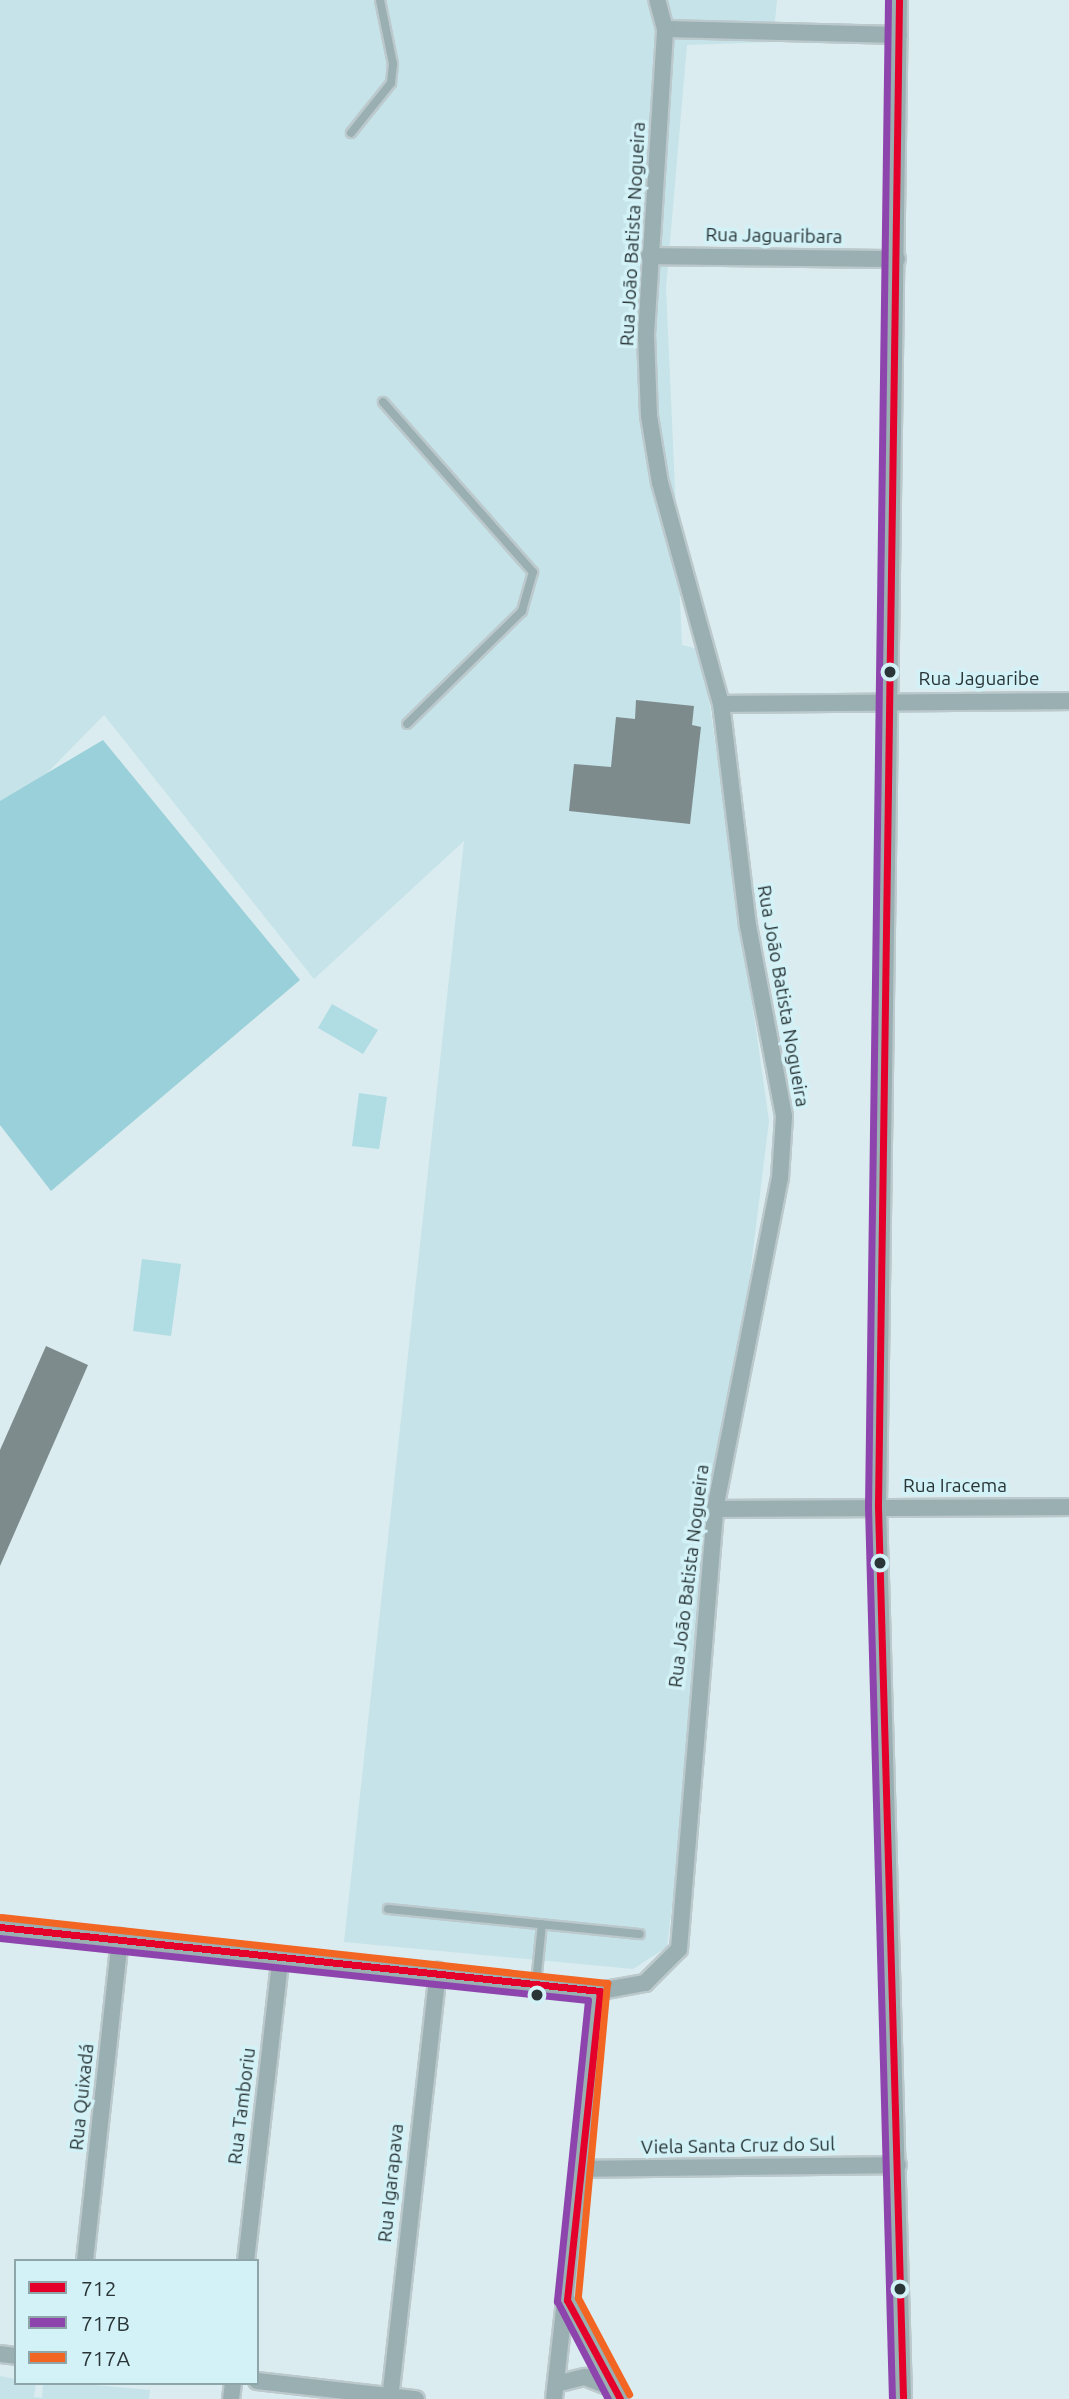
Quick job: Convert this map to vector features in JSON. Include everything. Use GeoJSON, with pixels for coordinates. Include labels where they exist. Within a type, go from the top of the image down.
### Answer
{"type":"FeatureCollection","features":[{"type":"Feature","properties":{"kind":"street","name":"Rua João Batista Nogueira"},"geometry":{"type":"LineString","coordinates":[[0,1927],[120,1937],[600,1991],[630,1988],[660,1974],[682,1935],[715,1509],[784,1147],[781,1086],[748,926],[721,704],[652,429],[649,256],[665,29],[657,0]]}},
{"type":"Feature","properties":{"kind":"street"},"geometry":{"type":"LineString","coordinates":[[899,0],[897,259],[887,699],[878,1507],[903,2399]]}},
{"type":"Feature","properties":{"kind":"street"},"geometry":{"type":"LineString","coordinates":[[665,29],[899,35]]}},
{"type":"Feature","properties":{"kind":"street","name":"Rua Jaguaribara"},"geometry":{"type":"LineString","coordinates":[[649,256],[897,259]]}},
{"type":"Feature","properties":{"kind":"street","name":"Rua Jaguaribe"},"geometry":{"type":"LineString","coordinates":[[721,704],[887,699],[1069,701]]}},
{"type":"Feature","properties":{"kind":"street","name":"Rua Iracema"},"geometry":{"type":"LineString","coordinates":[[715,1509],[1069,1507]]}},
{"type":"Feature","properties":{"kind":"street","name":"Rua Quixadá"},"geometry":{"type":"LineString","coordinates":[[85,2259],[120,1937]]}},
{"type":"Feature","properties":{"kind":"street","name":"Rua Tamboriu"},"geometry":{"type":"LineString","coordinates":[[246,2259],[281,1956]]}},
{"type":"Feature","properties":{"kind":"street","name":"Rua Igarapava"},"geometry":{"type":"LineString","coordinates":[[390,2398],[438,1971]]}},
{"type":"Feature","properties":{"kind":"street"},"geometry":{"type":"LineString","coordinates":[[555,2391],[600,1991]]}},
{"type":"Feature","properties":{"kind":"street","name":"Viela Santa Cruz do Sul"},"geometry":{"type":"LineString","coordinates":[[578,2169],[898,2165]]}},
{"type":"Feature","properties":{"kind":"street"},"geometry":{"type":"LineString","coordinates":[[567,2300],[615,2394]]}},
{"type":"Feature","properties":{"kind":"street"},"geometry":{"type":"LineString","coordinates":[[555,2391],[585,2377],[615,2394]]}},
{"type":"Feature","properties":{"kind":"street"},"geometry":{"type":"LineString","coordinates":[[259,2381],[416,2399]]}},
{"type":"Feature","properties":{"kind":"lane"},"geometry":{"type":"LineString","coordinates":[[351,133],[391,83],[393,64],[380,0]]}},
{"type":"Feature","properties":{"kind":"lane"},"geometry":{"type":"LineString","coordinates":[[383,402],[533,572],[522,611],[407,724]]}},
{"type":"Feature","properties":{"kind":"lane"},"geometry":{"type":"LineString","coordinates":[[388,1909],[640,1934]]}},
{"type":"Feature","properties":{"kind":"lane"},"geometry":{"type":"LineString","coordinates":[[536,1983],[542,1924]]}},
{"type":"Feature","properties":{"kind":"shaded area"},"geometry":{"type":"Polygon","coordinates":[[[0,0],[777,0],[773,42],[687,45],[666,288],[682,645],[702,650],[769,1121],[667,1947],[633,1969],[344,1942],[464,841],[314,979],[104,715],[0,821],[0,0]]]}},
{"type":"Feature","properties":{"kind":"shaded area"},"geometry":{"type":"Polygon","coordinates":[[[103,740],[300,980],[51,1191],[0,1125],[0,801],[103,740]]]}},
{"type":"Feature","properties":{"kind":"shaded area"},"geometry":{"type":"Polygon","coordinates":[[[332,1004],[378,1030],[363,1054],[318,1028],[332,1004]]]}},
{"type":"Feature","properties":{"kind":"shaded area"},"geometry":{"type":"Polygon","coordinates":[[[359,1093],[387,1097],[379,1149],[352,1146],[359,1093]]]}},
{"type":"Feature","properties":{"kind":"shaded area"},"geometry":{"type":"Polygon","coordinates":[[[142,1259],[181,1264],[171,1336],[133,1331],[142,1259]]]}},
{"type":"Feature","properties":{"kind":"shaded area"},"geometry":{"type":"Polygon","coordinates":[[[0,2376],[14,2379],[14,2385],[36,2385],[34,2397],[42,2398],[43,2385],[95,2385],[150,2390],[149,2399],[0,2399],[0,2376]]]}},
{"type":"Feature","properties":{"kind":"building"},"geometry":{"type":"Polygon","coordinates":[[[636,700],[694,706],[692,725],[701,727],[690,824],[569,811],[574,764],[611,767],[616,717],[635,719],[636,700]]]}},
{"type":"Feature","properties":{"kind":"building"},"geometry":{"type":"Polygon","coordinates":[[[46,1346],[88,1365],[0,1566],[0,1450],[46,1346]]]}},
{"type":"Feature","properties":{"kind":"transit line","name":"717B"},"geometry":{"type":"LineString","coordinates":[[888,0],[868,1507],[892,2399]]}},
{"type":"Feature","properties":{"kind":"transit line","name":"712"},"geometry":{"type":"LineString","coordinates":[[899,0],[878,1507],[903,2399]]}},
{"type":"Feature","properties":{"kind":"transit line","name":"717A"},"geometry":{"type":"LineString","coordinates":[[1,1917],[607,1983],[578,2298],[629,2394]]}},
{"type":"Feature","properties":{"kind":"transit line","name":"712"},"geometry":{"type":"LineString","coordinates":[[0,1927],[600,1991],[567,2300],[620,2399]]}},
{"type":"Feature","properties":{"kind":"transit line","name":"717B"},"geometry":{"type":"LineString","coordinates":[[0,1938],[588,2000],[557,2301],[608,2399]]}}]}
